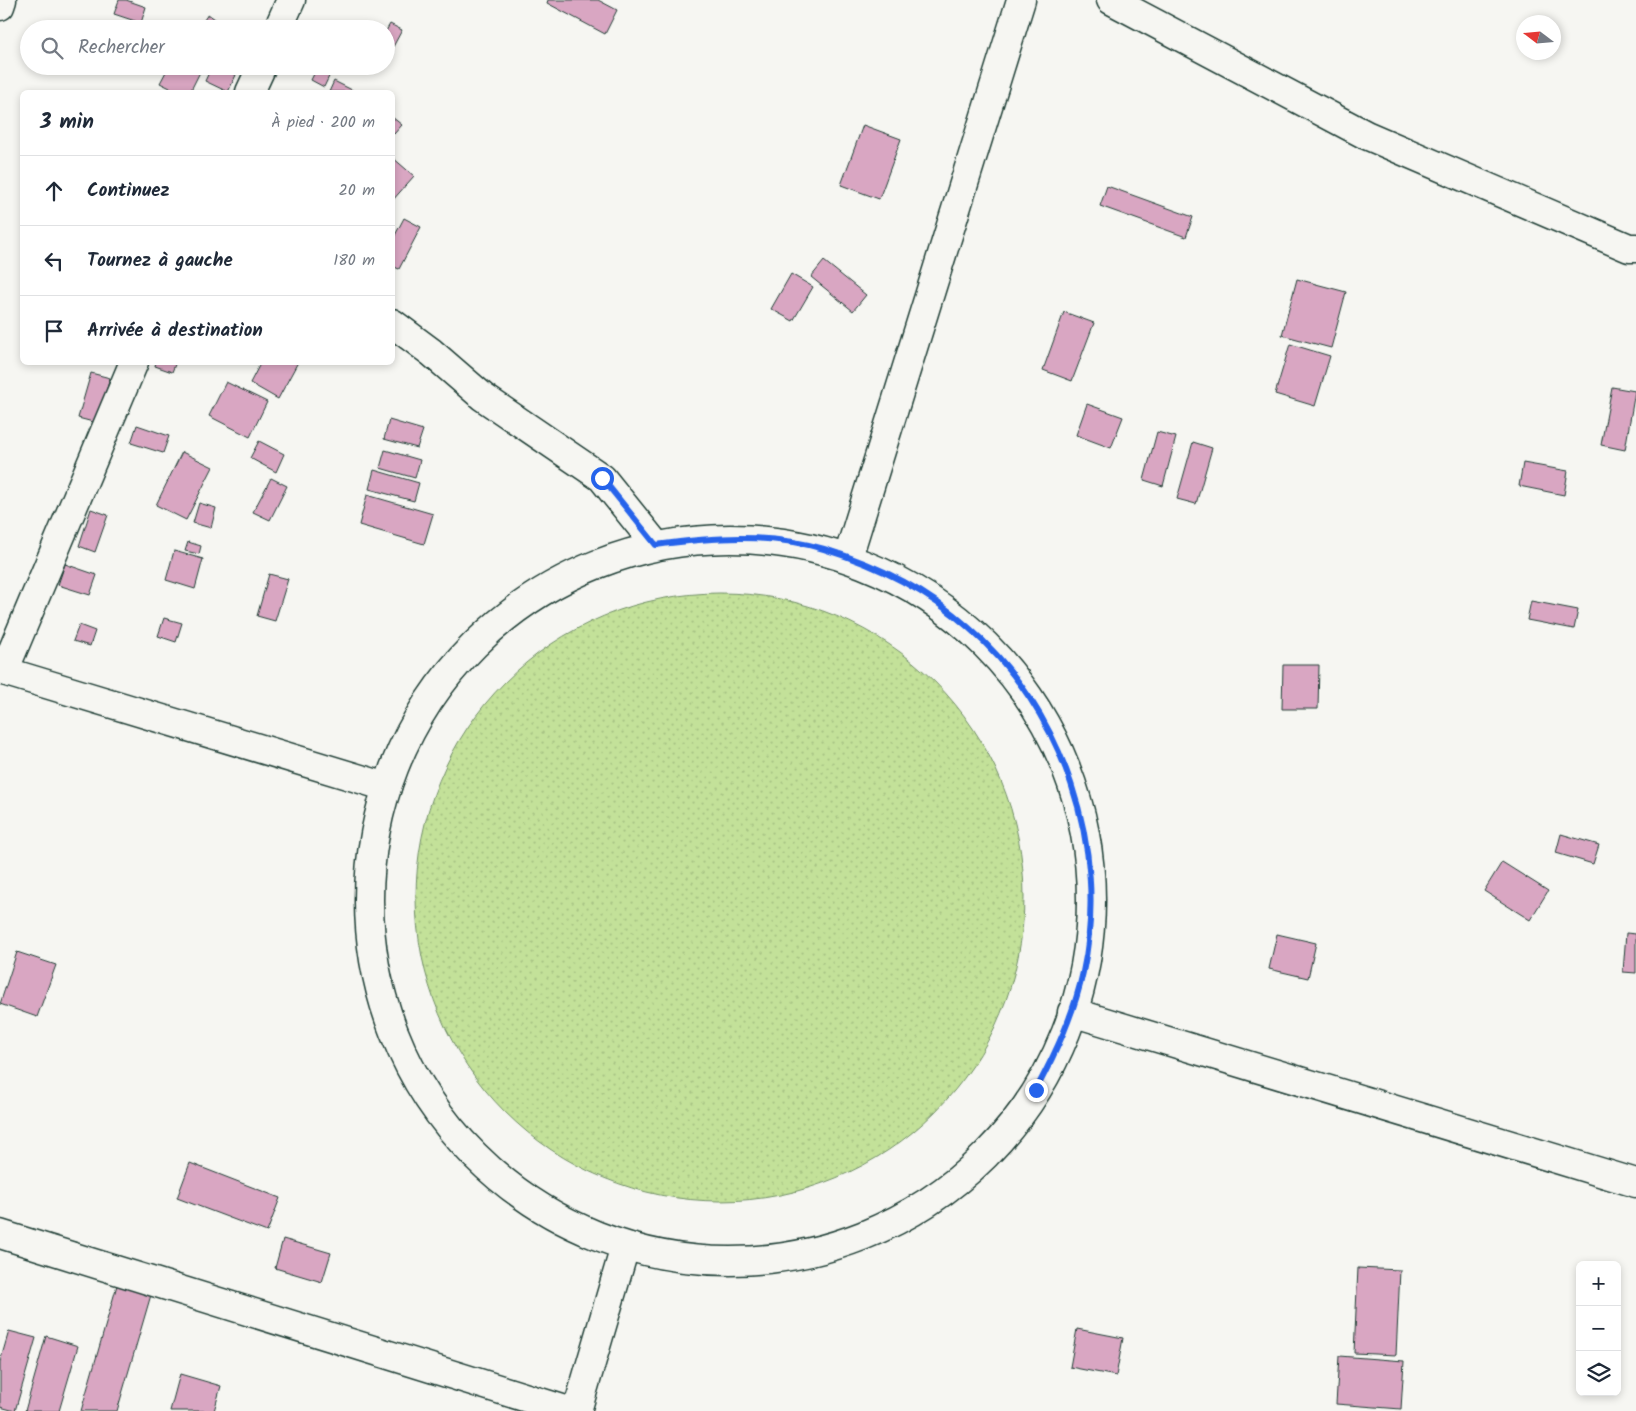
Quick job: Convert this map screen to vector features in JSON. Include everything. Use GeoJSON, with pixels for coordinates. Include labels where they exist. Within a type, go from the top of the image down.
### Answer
{"type":"FeatureCollection","features":[{"type":"Feature","properties":{"kind":"street"},"geometry":{"type":"LineString","coordinates":[[0,6],[2,0]]}},
{"type":"Feature","properties":{"kind":"street"},"geometry":{"type":"LineString","coordinates":[[282,20],[291,0]]}},
{"type":"Feature","properties":{"kind":"street"},"geometry":{"type":"LineString","coordinates":[[848,557],[1021,0]]}},
{"type":"Feature","properties":{"kind":"street"},"geometry":{"type":"LineString","coordinates":[[1111,0],[1366,135],[1629,248],[1636,248]]}},
{"type":"Feature","properties":{"kind":"street"},"geometry":{"type":"LineString","coordinates":[[251,90],[258,75]]}},
{"type":"Feature","properties":{"kind":"street"},"geometry":{"type":"LineString","coordinates":[[395,325],[431,352],[482,397],[602,478],[656,545]]}},
{"type":"Feature","properties":{"kind":"street"},"geometry":{"type":"LineString","coordinates":[[133,365],[2,671],[387,787]]}},
{"type":"Feature","properties":{"kind":"street"},"geometry":{"type":"LineString","coordinates":[[740,537],[782,541],[822,549],[848,557],[900,580],[936,602],[969,627],[999,657],[1025,690],[1047,726],[1064,764],[1078,804],[1086,845],[1090,887],[1089,929],[1083,971],[1072,1012],[1056,1052],[1036,1090],[1011,1125],[983,1157],[950,1186],[915,1210],[877,1230],[837,1246],[795,1256],[752,1262],[710,1262],[667,1257],[625,1247],[587,1233],[550,1214],[509,1187],[484,1166],[456,1136],[431,1103],[410,1068],[393,1030],[381,991],[372,950],[369,909],[371,868],[377,827],[387,787],[403,748],[422,711],[447,676],[475,644],[512,612],[540,592],[577,572],[616,556],[656,545],[698,539],[740,537]]}},
{"type":"Feature","properties":{"kind":"street"},"geometry":{"type":"LineString","coordinates":[[1072,1012],[1636,1183]]}},
{"type":"Feature","properties":{"kind":"street"},"geometry":{"type":"LineString","coordinates":[[0,1234],[569,1411]]}},
{"type":"Feature","properties":{"kind":"street"},"geometry":{"type":"LineString","coordinates":[[577,1411],[625,1247]]}},
{"type":"Feature","properties":{"kind":"green space"},"geometry":{"type":"Polygon","coordinates":[[[720,593],[779,599],[808,606],[836,616],[889,644],[935,682],[973,728],[1001,781],[1011,809],[1018,838],[1024,897],[1018,956],[1011,985],[1001,1013],[973,1066],[935,1112],[889,1150],[836,1178],[808,1188],[779,1195],[720,1201],[661,1195],[632,1188],[604,1178],[551,1150],[505,1112],[467,1066],[439,1013],[429,985],[422,956],[416,897],[422,838],[429,809],[439,781],[467,728],[505,682],[551,644],[604,616],[632,606],[661,599],[720,593]]]}},
{"type":"Feature","properties":{"kind":"building"},"geometry":{"type":"Polygon","coordinates":[[[119,0],[126,0],[146,7],[142,20],[132,20],[114,14],[119,0]]]}},
{"type":"Feature","properties":{"kind":"building"},"geometry":{"type":"Polygon","coordinates":[[[548,0],[598,0],[617,10],[605,34],[547,3],[548,0]]]}},
{"type":"Feature","properties":{"kind":"building"},"geometry":{"type":"Polygon","coordinates":[[[208,14],[216,20],[204,20],[208,14]]]}},
{"type":"Feature","properties":{"kind":"building"},"geometry":{"type":"Polygon","coordinates":[[[395,26],[402,30],[395,43],[395,26]]]}},
{"type":"Feature","properties":{"kind":"building"},"geometry":{"type":"Polygon","coordinates":[[[164,75],[198,75],[191,90],[174,90],[160,83],[164,75]]]}},
{"type":"Feature","properties":{"kind":"building"},"geometry":{"type":"Polygon","coordinates":[[[208,75],[236,75],[229,90],[224,90],[205,81],[208,75]]]}},
{"type":"Feature","properties":{"kind":"building"},"geometry":{"type":"Polygon","coordinates":[[[314,75],[330,75],[324,87],[311,80],[314,75]]]}},
{"type":"Feature","properties":{"kind":"building"},"geometry":{"type":"Polygon","coordinates":[[[334,81],[352,90],[330,90],[334,81]]]}},
{"type":"Feature","properties":{"kind":"building"},"geometry":{"type":"Polygon","coordinates":[[[395,119],[402,125],[395,133],[395,119]]]}},
{"type":"Feature","properties":{"kind":"building"},"geometry":{"type":"Polygon","coordinates":[[[863,125],[901,139],[879,199],[841,185],[863,125]]]}},
{"type":"Feature","properties":{"kind":"building"},"geometry":{"type":"Polygon","coordinates":[[[395,160],[414,176],[395,198],[395,160]]]}},
{"type":"Feature","properties":{"kind":"building"},"geometry":{"type":"Polygon","coordinates":[[[1107,186],[1193,217],[1186,237],[1100,206],[1107,186]]]}},
{"type":"Feature","properties":{"kind":"building"},"geometry":{"type":"Polygon","coordinates":[[[404,218],[421,227],[399,269],[395,267],[395,235],[404,218]]]}},
{"type":"Feature","properties":{"kind":"building"},"geometry":{"type":"Polygon","coordinates":[[[824,261],[866,295],[853,311],[811,277],[824,261]]]}},
{"type":"Feature","properties":{"kind":"building"},"geometry":{"type":"Polygon","coordinates":[[[791,274],[813,287],[793,321],[771,309],[791,274]]]}},
{"type":"Feature","properties":{"kind":"building"},"geometry":{"type":"Polygon","coordinates":[[[1297,279],[1346,292],[1331,348],[1282,335],[1297,279]]]}},
{"type":"Feature","properties":{"kind":"building"},"geometry":{"type":"Polygon","coordinates":[[[1064,312],[1094,323],[1072,381],[1043,370],[1064,312]]]}},
{"type":"Feature","properties":{"kind":"building"},"geometry":{"type":"Polygon","coordinates":[[[1290,344],[1330,356],[1315,406],[1275,394],[1290,344]]]}},
{"type":"Feature","properties":{"kind":"building"},"geometry":{"type":"Polygon","coordinates":[[[155,365],[175,365],[172,372],[155,365]]]}},
{"type":"Feature","properties":{"kind":"building"},"geometry":{"type":"Polygon","coordinates":[[[259,365],[296,365],[278,399],[250,383],[259,365]]]}},
{"type":"Feature","properties":{"kind":"building"},"geometry":{"type":"Polygon","coordinates":[[[91,373],[110,378],[97,423],[78,418],[91,373]]]}},
{"type":"Feature","properties":{"kind":"building"},"geometry":{"type":"Polygon","coordinates":[[[226,382],[267,402],[250,437],[209,416],[226,382]]]}},
{"type":"Feature","properties":{"kind":"building"},"geometry":{"type":"Polygon","coordinates":[[[1612,387],[1635,391],[1625,450],[1601,445],[1612,387]]]}},
{"type":"Feature","properties":{"kind":"building"},"geometry":{"type":"Polygon","coordinates":[[[1087,404],[1123,417],[1111,448],[1076,435],[1087,404]]]}},
{"type":"Feature","properties":{"kind":"building"},"geometry":{"type":"Polygon","coordinates":[[[389,420],[423,430],[417,448],[384,439],[389,420]]]}},
{"type":"Feature","properties":{"kind":"building"},"geometry":{"type":"Polygon","coordinates":[[[137,425],[169,436],[163,453],[131,443],[137,425]]]}},
{"type":"Feature","properties":{"kind":"building"},"geometry":{"type":"Polygon","coordinates":[[[1157,432],[1176,437],[1163,486],[1144,480],[1157,432]]]}},
{"type":"Feature","properties":{"kind":"building"},"geometry":{"type":"Polygon","coordinates":[[[259,441],[284,454],[276,472],[250,458],[259,441]]]}},
{"type":"Feature","properties":{"kind":"building"},"geometry":{"type":"Polygon","coordinates":[[[1193,442],[1212,448],[1196,504],[1177,499],[1193,442]]]}},
{"type":"Feature","properties":{"kind":"building"},"geometry":{"type":"Polygon","coordinates":[[[385,450],[420,460],[415,478],[380,468],[385,450]]]}},
{"type":"Feature","properties":{"kind":"building"},"geometry":{"type":"Polygon","coordinates":[[[182,452],[213,467],[186,520],[156,505],[182,452]]]}},
{"type":"Feature","properties":{"kind":"building"},"geometry":{"type":"Polygon","coordinates":[[[1523,463],[1568,471],[1564,495],[1519,486],[1523,463]]]}},
{"type":"Feature","properties":{"kind":"building"},"geometry":{"type":"Polygon","coordinates":[[[374,470],[419,483],[414,501],[369,489],[374,470]]]}},
{"type":"Feature","properties":{"kind":"building"},"geometry":{"type":"Polygon","coordinates":[[[271,478],[287,486],[270,520],[253,512],[271,478]]]}},
{"type":"Feature","properties":{"kind":"building"},"geometry":{"type":"Polygon","coordinates":[[[367,495],[433,514],[424,544],[359,525],[367,495]]]}},
{"type":"Feature","properties":{"kind":"building"},"geometry":{"type":"Polygon","coordinates":[[[199,503],[216,508],[211,528],[193,523],[199,503]]]}},
{"type":"Feature","properties":{"kind":"building"},"geometry":{"type":"Polygon","coordinates":[[[91,509],[108,515],[95,552],[79,546],[91,509]]]}},
{"type":"Feature","properties":{"kind":"building"},"geometry":{"type":"Polygon","coordinates":[[[188,542],[201,546],[199,554],[185,551],[188,542]]]}},
{"type":"Feature","properties":{"kind":"building"},"geometry":{"type":"Polygon","coordinates":[[[174,551],[203,559],[195,589],[166,580],[174,551]]]}},
{"type":"Feature","properties":{"kind":"building"},"geometry":{"type":"Polygon","coordinates":[[[65,564],[97,575],[90,595],[58,585],[65,564]]]}},
{"type":"Feature","properties":{"kind":"building"},"geometry":{"type":"Polygon","coordinates":[[[269,574],[288,579],[275,621],[257,616],[269,574]]]}},
{"type":"Feature","properties":{"kind":"building"},"geometry":{"type":"Polygon","coordinates":[[[1531,601],[1578,610],[1574,629],[1527,620],[1531,601]]]}},
{"type":"Feature","properties":{"kind":"building"},"geometry":{"type":"Polygon","coordinates":[[[164,618],[182,623],[176,642],[158,636],[164,618]]]}},
{"type":"Feature","properties":{"kind":"building"},"geometry":{"type":"Polygon","coordinates":[[[79,625],[95,631],[90,646],[73,641],[79,625]]]}},
{"type":"Feature","properties":{"kind":"building"},"geometry":{"type":"Polygon","coordinates":[[[1283,665],[1319,665],[1318,709],[1282,709],[1283,665]]]}},
{"type":"Feature","properties":{"kind":"building"},"geometry":{"type":"Polygon","coordinates":[[[1561,834],[1599,845],[1593,864],[1556,853],[1561,834]]]}},
{"type":"Feature","properties":{"kind":"building"},"geometry":{"type":"Polygon","coordinates":[[[1502,862],[1548,891],[1530,920],[1484,891],[1502,862]]]}},
{"type":"Feature","properties":{"kind":"building"},"geometry":{"type":"Polygon","coordinates":[[[1626,933],[1636,934],[1636,973],[1623,972],[1626,933]]]}},
{"type":"Feature","properties":{"kind":"building"},"geometry":{"type":"Polygon","coordinates":[[[1277,934],[1316,943],[1308,978],[1269,969],[1277,934]]]}},
{"type":"Feature","properties":{"kind":"building"},"geometry":{"type":"Polygon","coordinates":[[[17,952],[56,965],[37,1017],[0,1004],[17,952]]]}},
{"type":"Feature","properties":{"kind":"building"},"geometry":{"type":"Polygon","coordinates":[[[190,1163],[280,1198],[267,1232],[177,1198],[190,1163]]]}},
{"type":"Feature","properties":{"kind":"building"},"geometry":{"type":"Polygon","coordinates":[[[283,1239],[331,1253],[322,1282],[275,1268],[283,1239]]]}},
{"type":"Feature","properties":{"kind":"building"},"geometry":{"type":"Polygon","coordinates":[[[1358,1268],[1400,1270],[1396,1355],[1354,1353],[1358,1268]]]}},
{"type":"Feature","properties":{"kind":"building"},"geometry":{"type":"Polygon","coordinates":[[[119,1278],[153,1288],[117,1411],[81,1411],[119,1278]]]}},
{"type":"Feature","properties":{"kind":"building"},"geometry":{"type":"Polygon","coordinates":[[[1077,1329],[1123,1338],[1116,1376],[1070,1367],[1077,1329]]]}},
{"type":"Feature","properties":{"kind":"building"},"geometry":{"type":"Polygon","coordinates":[[[9,1331],[36,1338],[15,1411],[0,1407],[0,1362],[9,1331]]]}},
{"type":"Feature","properties":{"kind":"building"},"geometry":{"type":"Polygon","coordinates":[[[46,1336],[78,1346],[59,1411],[25,1411],[46,1336]]]}},
{"type":"Feature","properties":{"kind":"building"},"geometry":{"type":"Polygon","coordinates":[[[1339,1356],[1404,1361],[1401,1409],[1336,1404],[1339,1356]]]}},
{"type":"Feature","properties":{"kind":"building"},"geometry":{"type":"Polygon","coordinates":[[[180,1374],[221,1386],[214,1411],[170,1411],[180,1374]]]}},
{"type":"Feature","properties":{"kind":"route"},"geometry":{"type":"LineString","coordinates":[[602,478],[656,545],[698,539],[740,537],[782,541],[822,549],[862,562],[900,580],[936,602],[969,627],[999,657],[1025,690],[1047,726],[1064,764],[1078,804],[1086,845],[1090,887],[1089,929],[1083,971],[1072,1012],[1056,1052],[1036,1090]]}}]}
